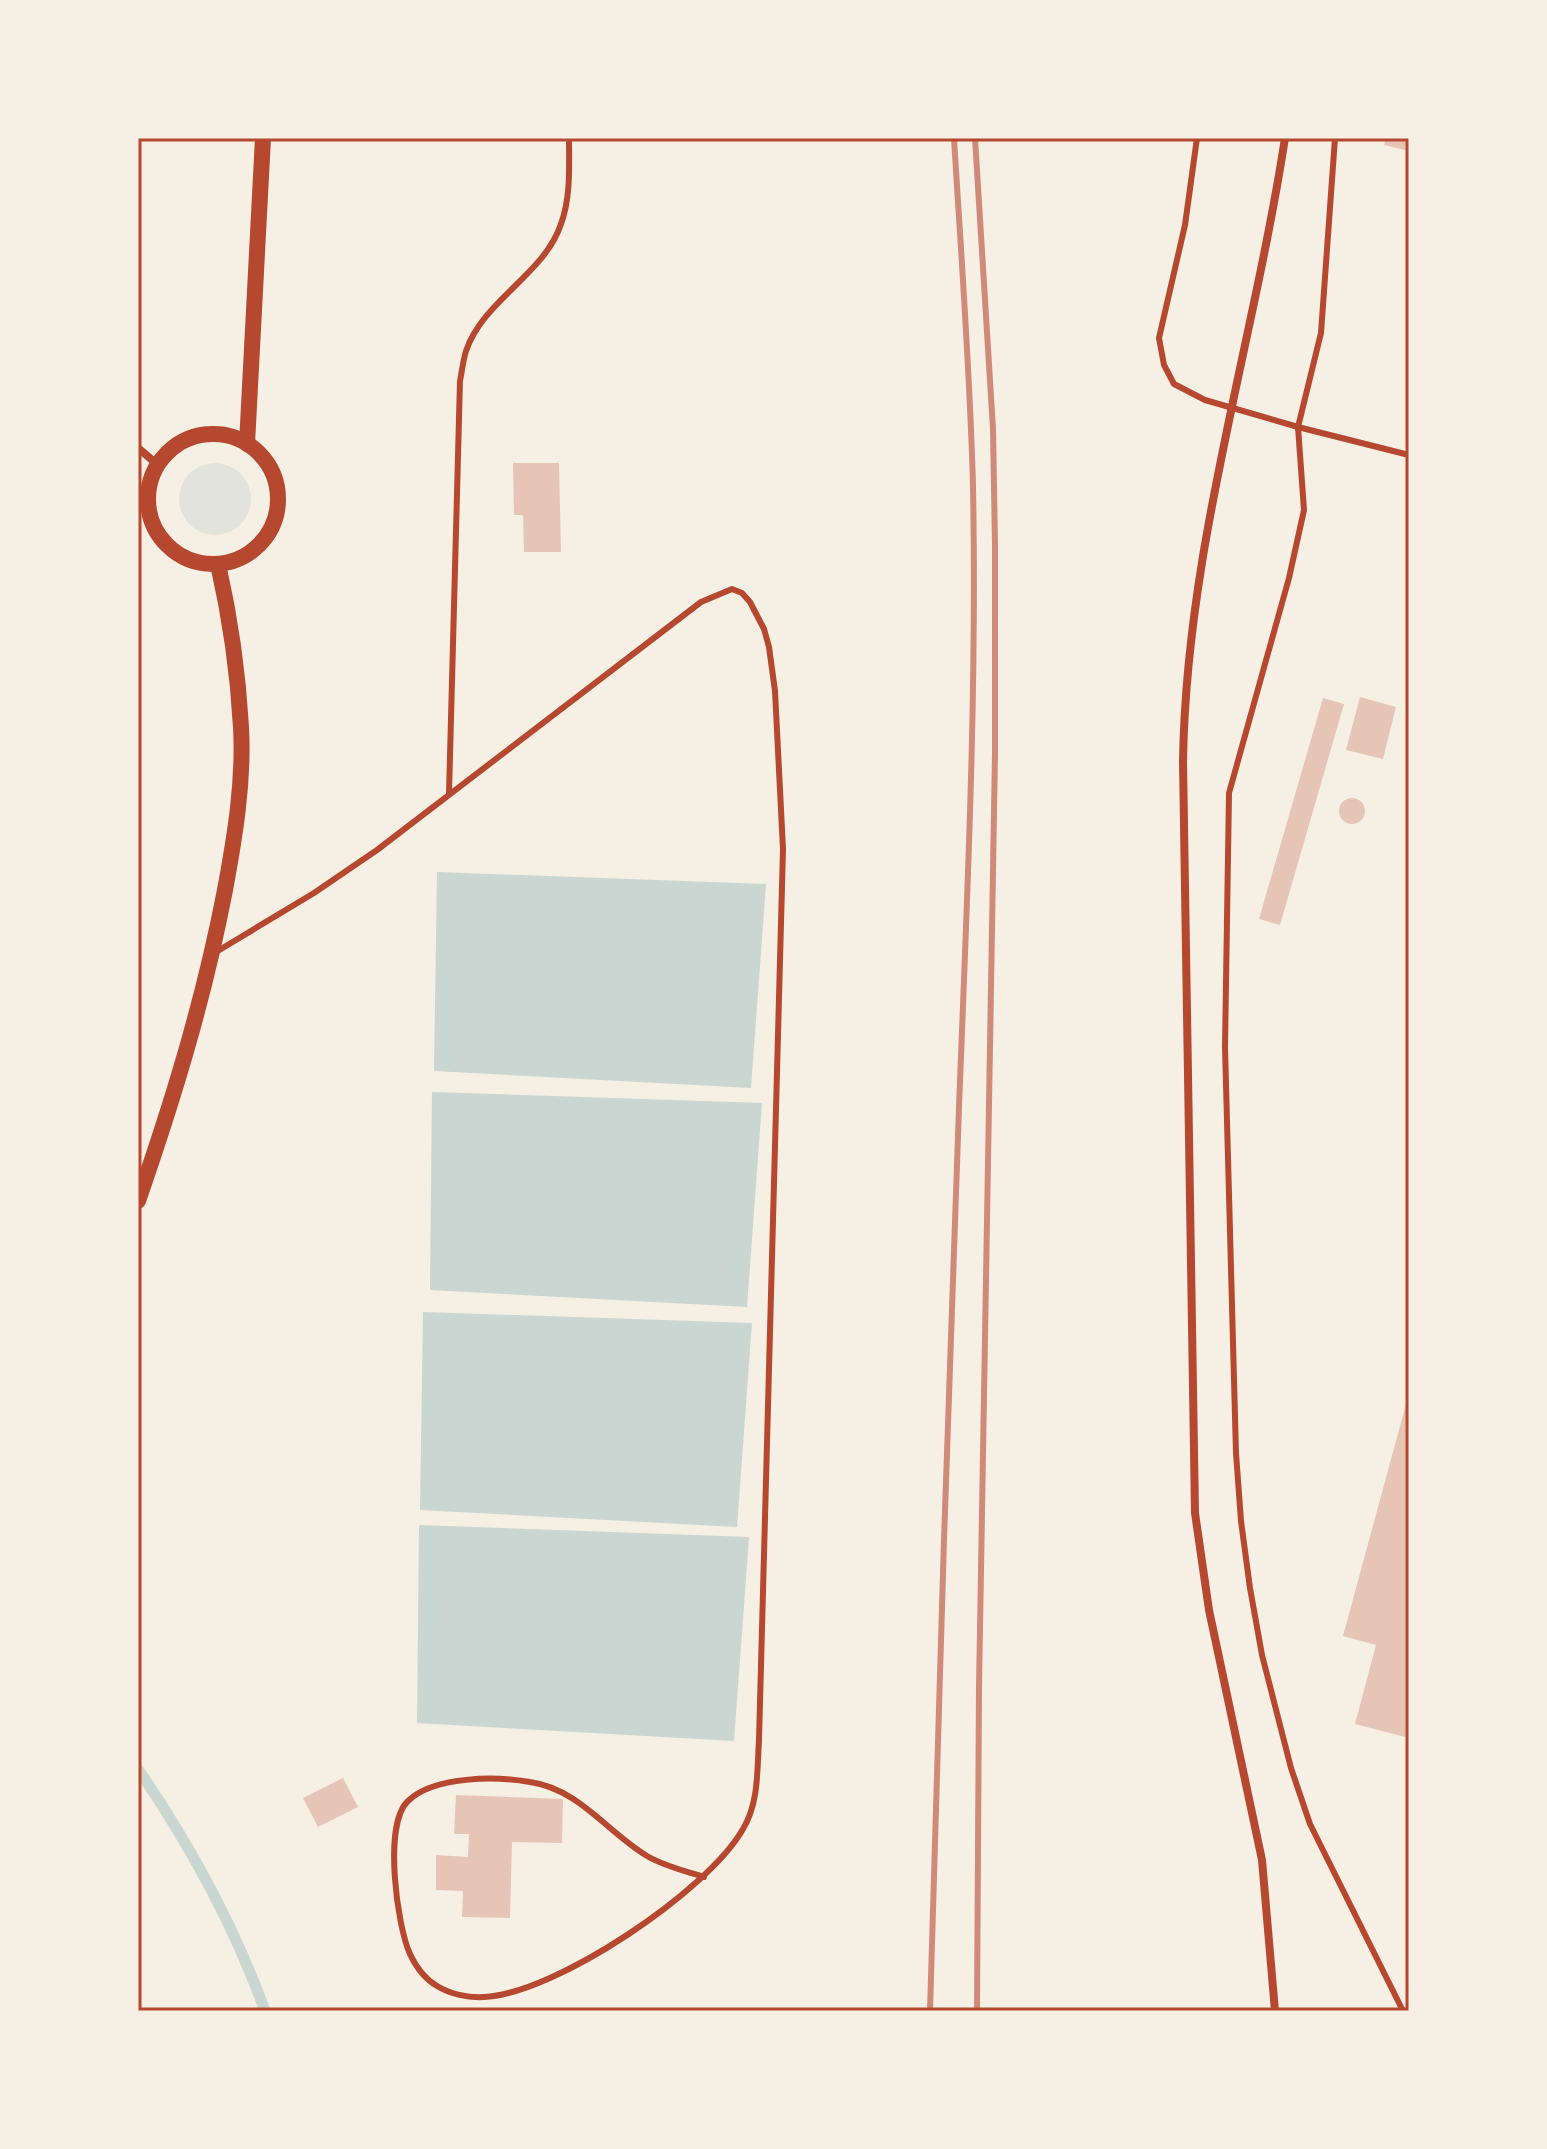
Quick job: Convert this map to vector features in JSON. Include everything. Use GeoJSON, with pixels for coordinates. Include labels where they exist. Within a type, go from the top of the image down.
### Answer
{"type":"FeatureCollection","features":[{"type":"Feature","properties":{"kind":"main road"},"geometry":{"type":"LineString","coordinates":[[247,444],[263,138]]}},
{"type":"Feature","properties":{"kind":"main road"},"geometry":{"type":"LineString","coordinates":[[208,434],[228,436],[247,444],[262,457],[273,475],[277,494],[276,515],[268,534],[255,549],[237,560],[218,564],[198,562],[179,554],[163,541],[153,524],[148,504],[150,484],[158,465],[170,449],[188,439],[208,434]]}},
{"type":"Feature","properties":{"kind":"main road"},"geometry":{"type":"LineString","coordinates":[[138,1201],[187,1053],[213,954],[239,806],[241,741],[232,636],[218,564]]}},
{"type":"Feature","properties":{"kind":"street"},"geometry":{"type":"LineString","coordinates":[[1275,2011],[1262,1860],[1209,1610],[1195,1513],[1183,762],[1187,674],[1203,556],[1285,138]]}},
{"type":"Feature","properties":{"kind":"street"},"geometry":{"type":"LineString","coordinates":[[138,448],[158,465]]}},
{"type":"Feature","properties":{"kind":"lane"},"geometry":{"type":"LineString","coordinates":[[449,794],[460,381],[463,364],[467,349],[485,319],[535,265],[561,225],[567,191],[569,138]]}},
{"type":"Feature","properties":{"kind":"lane"},"geometry":{"type":"LineString","coordinates":[[1197,138],[1185,225],[1159,338],[1164,365],[1174,384],[1195,397],[1409,455]]}},
{"type":"Feature","properties":{"kind":"lane"},"geometry":{"type":"LineString","coordinates":[[1335,138],[1321,333],[1298,427],[1304,510],[1289,578],[1229,793],[1225,1047],[1237,1467],[1252,1602],[1291,1768],[1310,1824],[1403,2011]]}},
{"type":"Feature","properties":{"kind":"lane"},"geometry":{"type":"LineString","coordinates":[[213,954],[346,872],[701,602],[732,589],[742,593],[750,602],[764,629],[773,670],[783,849],[759,1725],[755,1793],[750,1817],[738,1838],[704,1877],[670,1904],[612,1943],[543,1981],[500,1995],[483,1997],[455,1993],[433,1984],[416,1967],[405,1941],[395,1863],[397,1821],[407,1802],[428,1789],[471,1780],[531,1782],[560,1791],[591,1811],[648,1857],[704,1877]]}},
{"type":"Feature","properties":{"kind":"shaded area"},"geometry":{"type":"Polygon","coordinates":[[[215,463],[241,473],[251,499],[241,525],[215,535],[189,525],[179,499],[189,473],[215,463]]]}},
{"type":"Feature","properties":{"kind":"shaded area"},"geometry":{"type":"Polygon","coordinates":[[[437,872],[766,884],[751,1088],[434,1071],[437,872]]]}},
{"type":"Feature","properties":{"kind":"shaded area"},"geometry":{"type":"Polygon","coordinates":[[[432,1092],[762,1103],[747,1307],[430,1290],[432,1092]]]}},
{"type":"Feature","properties":{"kind":"shaded area"},"geometry":{"type":"Polygon","coordinates":[[[423,1312],[752,1323],[737,1527],[420,1510],[423,1312]]]}},
{"type":"Feature","properties":{"kind":"shaded area"},"geometry":{"type":"Polygon","coordinates":[[[419,1525],[749,1537],[734,1741],[417,1723],[419,1525]]]}},
{"type":"Feature","properties":{"kind":"building"},"geometry":{"type":"Polygon","coordinates":[[[1386,138],[1409,138],[1409,151],[1384,145],[1386,138]]]}},
{"type":"Feature","properties":{"kind":"building"},"geometry":{"type":"Polygon","coordinates":[[[513,463],[559,463],[561,552],[524,552],[523,515],[514,515],[513,463]]]}},
{"type":"Feature","properties":{"kind":"building"},"geometry":{"type":"Polygon","coordinates":[[[1360,697],[1396,707],[1383,759],[1346,750],[1360,697]]]}},
{"type":"Feature","properties":{"kind":"building"},"geometry":{"type":"Polygon","coordinates":[[[1323,698],[1344,704],[1280,925],[1259,919],[1323,698]]]}},
{"type":"Feature","properties":{"kind":"building"},"geometry":{"type":"Polygon","coordinates":[[[1352,798],[1361,802],[1365,811],[1361,820],[1352,824],[1343,820],[1339,811],[1343,802],[1352,798]]]}},
{"type":"Feature","properties":{"kind":"building"},"geometry":{"type":"Polygon","coordinates":[[[1409,1393],[1409,1738],[1355,1724],[1376,1645],[1343,1636],[1409,1393]]]}},
{"type":"Feature","properties":{"kind":"building"},"geometry":{"type":"Polygon","coordinates":[[[343,1778],[358,1807],[318,1827],[303,1798],[343,1778]]]}},
{"type":"Feature","properties":{"kind":"building"},"geometry":{"type":"Polygon","coordinates":[[[456,1795],[563,1799],[562,1843],[512,1842],[510,1918],[462,1917],[463,1891],[436,1890],[436,1855],[468,1857],[469,1834],[454,1834],[456,1795]]]}},
{"type":"Feature","properties":{"kind":"waterway"},"geometry":{"type":"LineString","coordinates":[[138,1769],[209,1886],[265,2011]]}},
{"type":"Feature","properties":{"kind":"railway"},"geometry":{"type":"LineString","coordinates":[[930,2011],[974,641],[972,442],[954,138]]}},
{"type":"Feature","properties":{"kind":"railway"},"geometry":{"type":"LineString","coordinates":[[975,138],[993,429],[995,545],[995,754],[979,1687],[977,2011]]}}]}
